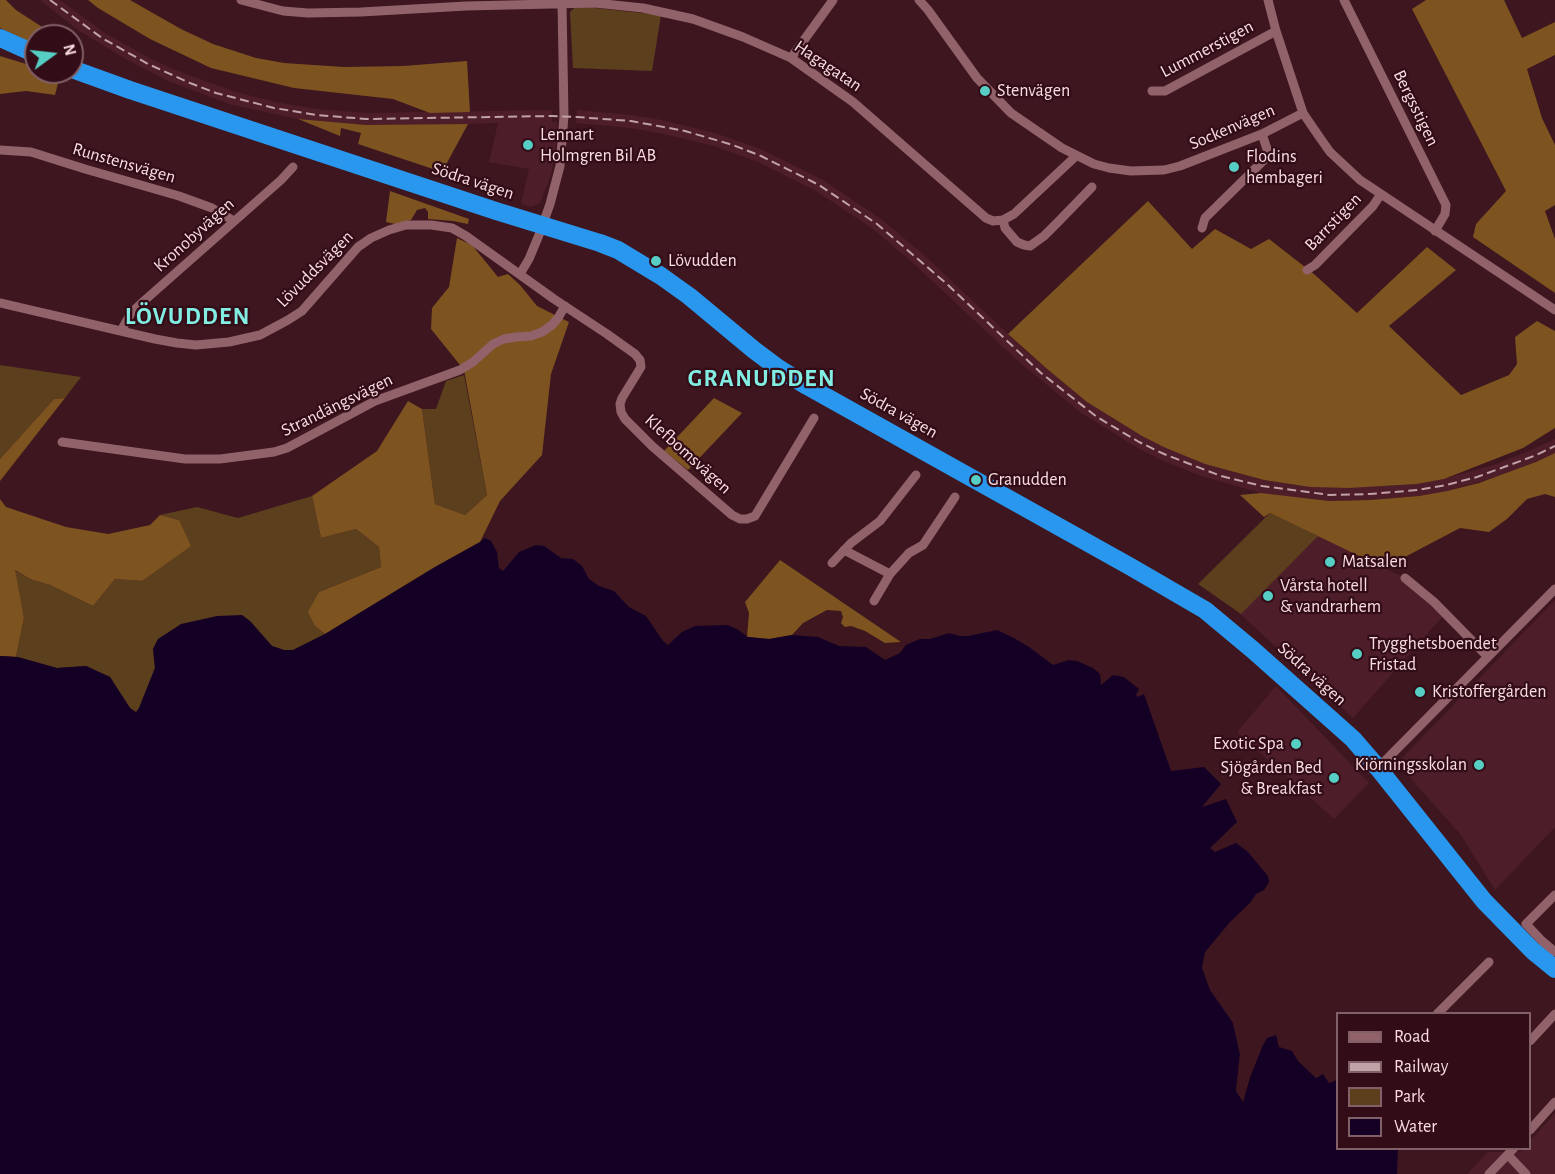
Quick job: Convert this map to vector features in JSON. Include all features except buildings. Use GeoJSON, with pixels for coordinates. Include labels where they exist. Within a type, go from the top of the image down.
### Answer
{"type":"FeatureCollection","features":[{"type":"Feature","properties":{"kind":"highway"},"geometry":{"type":"LineString","coordinates":[[0,38],[24,49]]}},
{"type":"Feature","properties":{"kind":"highway","name":"Södra vägen"},"geometry":{"type":"LineString","coordinates":[[84,73],[496,211],[600,243],[618,250],[661,276],[762,356],[807,386],[1205,610],[1347,733],[1378,768],[1484,901],[1533,951],[1555,969]]}},
{"type":"Feature","properties":{"kind":"street","name":"Hagagatan"},"geometry":{"type":"LineString","coordinates":[[241,0],[283,10],[308,13],[562,3],[620,5],[668,13],[716,27],[791,58],[874,119],[986,218],[993,221],[1003,220]]}},
{"type":"Feature","properties":{"kind":"street"},"geometry":{"type":"LineString","coordinates":[[791,58],[833,0]]}},
{"type":"Feature","properties":{"kind":"street","name":"Sockenvägen"},"geometry":{"type":"LineString","coordinates":[[919,0],[989,91],[1020,120],[1076,156],[1108,168],[1164,171],[1262,134],[1304,113],[1330,152],[1360,180],[1555,310]]}},
{"type":"Feature","properties":{"kind":"street"},"geometry":{"type":"LineString","coordinates":[[1268,0],[1304,113]]}},
{"type":"Feature","properties":{"kind":"street","name":"Bergsstigen"},"geometry":{"type":"LineString","coordinates":[[1344,0],[1446,205],[1445,214],[1435,231]]}},
{"type":"Feature","properties":{"kind":"street"},"geometry":{"type":"LineString","coordinates":[[520,274],[529,259],[555,187],[562,151],[564,109],[562,3]]}},
{"type":"Feature","properties":{"kind":"street","name":"Lummerstigen"},"geometry":{"type":"LineString","coordinates":[[1152,92],[1165,91],[1276,31]]}},
{"type":"Feature","properties":{"kind":"street"},"geometry":{"type":"LineString","coordinates":[[1202,228],[1205,218],[1266,158],[1268,152],[1262,134]]}},
{"type":"Feature","properties":{"kind":"street","name":"Runstensvägen"},"geometry":{"type":"LineString","coordinates":[[0,150],[31,152],[179,196],[212,208],[234,221]]}},
{"type":"Feature","properties":{"kind":"street"},"geometry":{"type":"LineString","coordinates":[[1076,156],[1014,214],[1003,220],[1005,228],[1017,242],[1030,246],[1044,236],[1092,187]]}},
{"type":"Feature","properties":{"kind":"street","name":"Kronobyvägen"},"geometry":{"type":"LineString","coordinates":[[121,331],[131,313],[138,306],[293,167]]}},
{"type":"Feature","properties":{"kind":"street","name":"Barrstigen"},"geometry":{"type":"LineString","coordinates":[[1307,270],[1315,265],[1373,206],[1381,194]]}},
{"type":"Feature","properties":{"kind":"street","name":"Lövuddsvägen"},"geometry":{"type":"LineString","coordinates":[[0,305],[155,339],[196,345],[229,342],[261,335],[302,311],[332,275],[371,238],[406,225],[452,228],[520,274]]}},
{"type":"Feature","properties":{"kind":"street","name":"Klefbomsvägen"},"geometry":{"type":"LineString","coordinates":[[520,274],[635,354],[640,360],[641,367],[620,404],[625,419],[652,446],[732,515],[740,519],[755,516],[814,418]]}},
{"type":"Feature","properties":{"kind":"street","name":"Strandängsvägen"},"geometry":{"type":"LineString","coordinates":[[62,442],[185,459],[220,459],[274,452],[286,448],[375,401],[460,369],[493,344],[504,339],[531,336],[542,332],[552,325],[565,306]]}},
{"type":"Feature","properties":{"kind":"street"},"geometry":{"type":"LineString","coordinates":[[832,563],[851,543],[880,521],[916,476]]}},
{"type":"Feature","properties":{"kind":"street"},"geometry":{"type":"LineString","coordinates":[[874,600],[890,574],[909,554],[923,545],[955,497]]}},
{"type":"Feature","properties":{"kind":"street"},"geometry":{"type":"LineString","coordinates":[[844,550],[890,574]]}},
{"type":"Feature","properties":{"kind":"street"},"geometry":{"type":"LineString","coordinates":[[1405,578],[1434,602],[1488,657]]}},
{"type":"Feature","properties":{"kind":"street"},"geometry":{"type":"LineString","coordinates":[[1378,768],[1555,590]]}},
{"type":"Feature","properties":{"kind":"street"},"geometry":{"type":"LineString","coordinates":[[1555,895],[1526,924],[1555,952]]}},
{"type":"Feature","properties":{"kind":"street"},"geometry":{"type":"LineString","coordinates":[[1439,1012],[1489,962]]}},
{"type":"Feature","properties":{"kind":"street"},"geometry":{"type":"LineString","coordinates":[[1531,1040],[1555,1014]]}},
{"type":"Feature","properties":{"kind":"street"},"geometry":{"type":"LineString","coordinates":[[1531,1129],[1555,1102]]}},
{"type":"Feature","properties":{"kind":"street"},"geometry":{"type":"LineString","coordinates":[[1489,1174],[1511,1152],[1526,1174]]}},
{"type":"Feature","properties":{"kind":"shaded area"},"geometry":{"type":"Polygon","coordinates":[[[0,0],[6,0],[16,10],[38,24],[24,24],[24,39],[0,28],[0,0]]]}},
{"type":"Feature","properties":{"kind":"shaded area"},"geometry":{"type":"Polygon","coordinates":[[[40,0],[60,0],[105,33],[173,69],[233,91],[275,102],[317,109],[366,113],[552,110],[552,122],[557,121],[551,175],[540,203],[531,207],[521,204],[529,169],[489,162],[498,123],[394,126],[341,124],[298,119],[229,104],[168,81],[84,34],[84,24],[70,24],[40,0]]]}},
{"type":"Feature","properties":{"kind":"shaded area"},"geometry":{"type":"Polygon","coordinates":[[[88,0],[130,0],[213,44],[256,58],[284,63],[344,67],[403,66],[467,61],[470,112],[430,113],[393,99],[294,88],[211,68],[150,39],[88,0]]]}},
{"type":"Feature","properties":{"kind":"shaded area"},"geometry":{"type":"Polygon","coordinates":[[[1426,0],[1504,0],[1522,38],[1555,22],[1555,55],[1527,69],[1542,118],[1555,145],[1555,205],[1545,211],[1555,239],[1555,293],[1473,237],[1476,224],[1506,191],[1412,9],[1426,0]]]}},
{"type":"Feature","properties":{"kind":"shaded area"},"geometry":{"type":"Polygon","coordinates":[[[0,56],[24,63],[24,84],[58,84],[55,95],[26,91],[0,94],[0,56]]]}},
{"type":"Feature","properties":{"kind":"shaded area"},"geometry":{"type":"Polygon","coordinates":[[[577,110],[662,120],[718,134],[763,150],[823,180],[881,219],[922,253],[1028,353],[1087,402],[1142,436],[1205,464],[1264,480],[1310,487],[1349,488],[1417,484],[1444,479],[1496,464],[1555,439],[1555,453],[1500,476],[1447,491],[1370,500],[1329,501],[1261,493],[1201,476],[1136,447],[1080,412],[1019,362],[913,263],[873,229],[816,191],[758,162],[714,146],[630,128],[576,123],[577,110]]]}},
{"type":"Feature","properties":{"kind":"shaded area"},"geometry":{"type":"Polygon","coordinates":[[[298,119],[366,125],[468,124],[442,172],[358,144],[361,133],[341,128],[340,136],[298,119]]]}},
{"type":"Feature","properties":{"kind":"shaded area"},"geometry":{"type":"Polygon","coordinates":[[[390,191],[469,219],[468,224],[428,219],[428,212],[425,208],[417,210],[411,220],[395,224],[386,222],[390,191]]]}},
{"type":"Feature","properties":{"kind":"shaded area"},"geometry":{"type":"Polygon","coordinates":[[[1148,201],[1192,249],[1215,229],[1251,249],[1269,239],[1314,274],[1357,313],[1427,247],[1456,270],[1389,326],[1461,395],[1509,375],[1517,364],[1515,337],[1537,321],[1555,331],[1555,428],[1523,448],[1444,479],[1417,484],[1349,488],[1310,487],[1264,480],[1205,464],[1142,436],[1087,402],[1008,334],[1148,201]]]}},
{"type":"Feature","properties":{"kind":"shaded area"},"geometry":{"type":"Polygon","coordinates":[[[457,238],[472,245],[498,277],[508,274],[537,306],[569,322],[551,374],[542,455],[500,501],[480,542],[325,634],[315,626],[308,612],[319,592],[381,567],[379,547],[356,529],[321,538],[312,496],[377,451],[408,401],[422,409],[435,504],[465,515],[487,495],[464,370],[431,329],[432,308],[449,287],[457,238]]]}},
{"type":"Feature","properties":{"kind":"shaded area"},"geometry":{"type":"Polygon","coordinates":[[[65,398],[0,481],[0,459],[54,399],[65,398]]]}},
{"type":"Feature","properties":{"kind":"shaded area"},"geometry":{"type":"Polygon","coordinates":[[[714,398],[742,413],[688,470],[664,451],[714,398]]]}},
{"type":"Feature","properties":{"kind":"shaded area"},"geometry":{"type":"Polygon","coordinates":[[[1555,453],[1555,497],[1545,494],[1527,499],[1507,519],[1489,532],[1460,528],[1384,568],[1270,513],[1264,517],[1240,495],[1261,493],[1329,501],[1419,496],[1479,483],[1555,453]]]}},
{"type":"Feature","properties":{"kind":"shaded area"},"geometry":{"type":"Polygon","coordinates":[[[0,499],[6,507],[66,527],[108,534],[150,525],[160,515],[179,520],[191,546],[142,581],[115,579],[93,606],[50,585],[30,579],[15,570],[24,618],[16,657],[0,656],[0,499]]]}},
{"type":"Feature","properties":{"kind":"shaded area"},"geometry":{"type":"Polygon","coordinates":[[[1264,517],[1318,536],[1405,578],[1443,616],[1353,718],[1236,610],[1264,517]]]}},
{"type":"Feature","properties":{"kind":"shaded area"},"geometry":{"type":"Polygon","coordinates":[[[780,560],[901,642],[885,643],[865,631],[851,626],[845,627],[841,623],[843,617],[841,611],[827,610],[803,623],[792,635],[769,639],[747,637],[749,613],[745,602],[780,560]]]}},
{"type":"Feature","properties":{"kind":"shaded area","name":"Kiörningsskolan"},"geometry":{"type":"Polygon","coordinates":[[[1555,600],[1555,827],[1495,890],[1461,835],[1404,771],[1401,759],[1555,600]]]}},
{"type":"Feature","properties":{"kind":"shaded area"},"geometry":{"type":"Polygon","coordinates":[[[1276,686],[1369,783],[1334,819],[1237,732],[1276,686]]]}},
{"type":"Feature","properties":{"kind":"shaded area"},"geometry":{"type":"Polygon","coordinates":[[[1555,1113],[1555,1174],[1467,1174],[1488,1152],[1531,1150],[1531,1140],[1555,1113]]]}},
{"type":"Feature","properties":{"kind":"green space"},"geometry":{"type":"Polygon","coordinates":[[[576,6],[661,15],[652,71],[573,68],[570,12],[576,6]]]}},
{"type":"Feature","properties":{"kind":"green space"},"geometry":{"type":"Polygon","coordinates":[[[0,365],[81,377],[65,398],[54,399],[0,459],[0,365]]]}},
{"type":"Feature","properties":{"kind":"green space"},"geometry":{"type":"Polygon","coordinates":[[[464,375],[487,495],[465,515],[435,504],[422,409],[436,409],[446,381],[464,375]]]}},
{"type":"Feature","properties":{"kind":"green space"},"geometry":{"type":"Polygon","coordinates":[[[312,496],[321,538],[356,529],[379,547],[381,567],[319,592],[315,626],[325,634],[293,650],[284,650],[272,646],[250,621],[158,639],[153,649],[155,668],[136,713],[130,708],[110,677],[86,666],[57,668],[16,657],[24,618],[14,570],[93,606],[115,579],[142,581],[179,520],[160,515],[197,507],[238,518],[312,496]]]}},
{"type":"Feature","properties":{"kind":"green space"},"geometry":{"type":"Polygon","coordinates":[[[1270,513],[1318,536],[1241,614],[1198,584],[1270,513]]]}},
{"type":"Feature","properties":{"kind":"water"},"geometry":{"type":"Polygon","coordinates":[[[485,538],[491,541],[497,552],[499,568],[503,571],[519,552],[536,545],[544,546],[561,558],[573,559],[582,566],[589,579],[599,586],[614,591],[629,607],[646,616],[668,645],[682,632],[695,626],[727,625],[748,637],[769,639],[792,635],[818,637],[839,646],[866,647],[885,660],[900,653],[906,645],[920,639],[930,639],[949,633],[968,636],[997,630],[1029,647],[1053,665],[1069,660],[1093,668],[1100,674],[1101,685],[1113,675],[1124,677],[1139,689],[1136,695],[1138,697],[1144,694],[1171,771],[1204,767],[1221,784],[1202,807],[1226,799],[1237,822],[1210,848],[1215,852],[1236,843],[1248,852],[1268,876],[1269,882],[1264,890],[1256,894],[1205,952],[1202,968],[1210,990],[1233,1023],[1240,1054],[1236,1091],[1243,1101],[1262,1047],[1267,1038],[1276,1035],[1279,1047],[1292,1051],[1298,1061],[1316,1078],[1323,1074],[1329,1083],[1336,1080],[1336,1150],[1398,1150],[1397,1174],[0,1174],[0,656],[18,657],[57,668],[86,666],[110,677],[130,708],[136,712],[155,668],[153,649],[158,639],[181,624],[217,616],[242,615],[272,646],[293,650],[325,634],[485,538]]]}},
{"type":"Feature","properties":{"kind":"pier"},"geometry":{"type":"Polygon","coordinates":[[[1233,1023],[1237,1026],[1243,1054],[1239,1090],[1242,1095],[1259,1045],[1262,1047],[1243,1102],[1236,1091],[1240,1054],[1233,1023]]]}},
{"type":"Feature","properties":{"kind":"railway"},"geometry":{"type":"LineString","coordinates":[[50,0],[102,38],[148,64],[216,93],[274,108],[317,115],[366,119],[552,116],[631,121],[685,131],[761,156],[819,185],[877,224],[947,284],[1041,373],[1097,417],[1164,454],[1221,476],[1262,486],[1330,495],[1418,490],[1477,477],[1555,446]]}},
{"type":"Feature","properties":{"kind":"place","name":"Stenvägen"},"geometry":{"type":"Point","coordinates":[985,91]}},
{"type":"Feature","properties":{"kind":"place","name":"Lennart Holmgren Bil AB"},"geometry":{"type":"Point","coordinates":[528,145]}},
{"type":"Feature","properties":{"kind":"place","name":"Flodins hembageri"},"geometry":{"type":"Point","coordinates":[1234,167]}},
{"type":"Feature","properties":{"kind":"place","name":"Lövudden"},"geometry":{"type":"Point","coordinates":[656,261]}},
{"type":"Feature","properties":{"kind":"place","name":"Granudden"},"geometry":{"type":"Point","coordinates":[976,480]}},
{"type":"Feature","properties":{"kind":"place","name":"Matsalen"},"geometry":{"type":"Point","coordinates":[1330,562]}},
{"type":"Feature","properties":{"kind":"place","name":"Vårsta hotell & vandrarhem"},"geometry":{"type":"Point","coordinates":[1268,596]}},
{"type":"Feature","properties":{"kind":"place","name":"Trygghetsboendet Fristad"},"geometry":{"type":"Point","coordinates":[1357,654]}},
{"type":"Feature","properties":{"kind":"place","name":"Kristoffergården"},"geometry":{"type":"Point","coordinates":[1420,692]}},
{"type":"Feature","properties":{"kind":"place","name":"Exotic Spa"},"geometry":{"type":"Point","coordinates":[1296,744]}},
{"type":"Feature","properties":{"kind":"place","name":"Kiörningsskolan"},"geometry":{"type":"Point","coordinates":[1479,765]}},
{"type":"Feature","properties":{"kind":"place","name":"Sjögården Bed & Breakfast"},"geometry":{"type":"Point","coordinates":[1334,778]}},
{"type":"Feature","properties":{"kind":"district","name":"LÖVUDDEN"},"geometry":{"type":"Point","coordinates":[188,317]}},
{"type":"Feature","properties":{"kind":"district","name":"GRANUDDEN"},"geometry":{"type":"Point","coordinates":[762,379]}}]}
